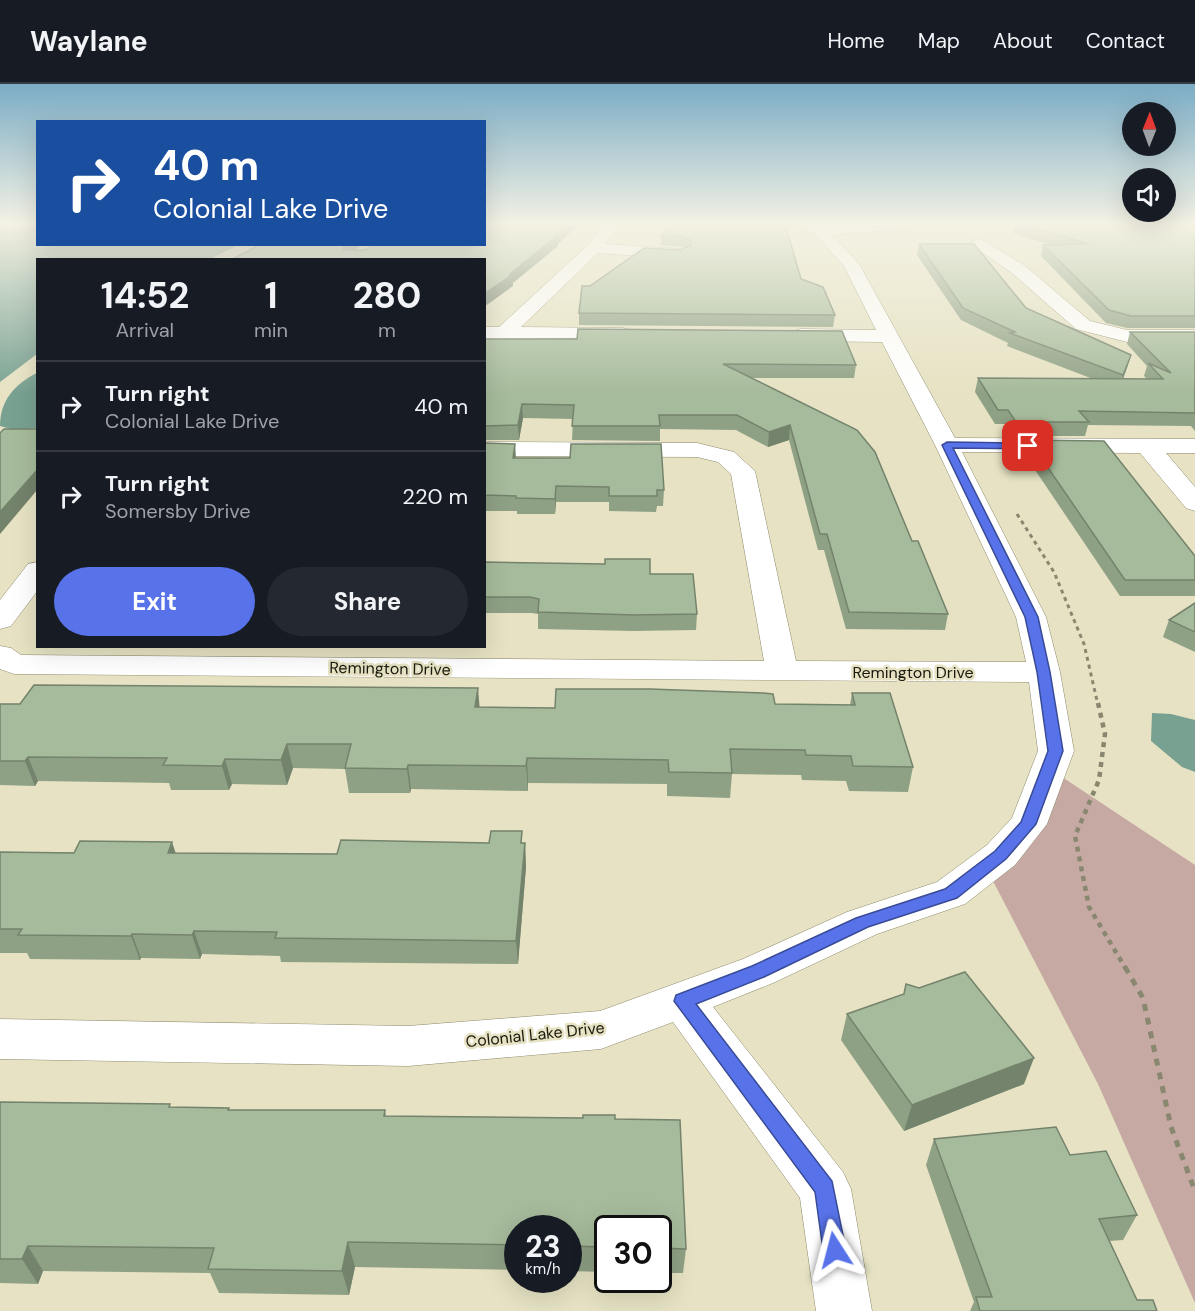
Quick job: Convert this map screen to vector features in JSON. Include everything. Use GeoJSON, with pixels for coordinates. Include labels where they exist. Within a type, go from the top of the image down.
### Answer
{"type":"FeatureCollection","features":[{"type":"Feature","properties":{"kind":"street"},"geometry":{"type":"LineString","coordinates":[[494,333],[556,280]]}},
{"type":"Feature","properties":{"kind":"street","name":"Colonial Lake Drive"},"geometry":{"type":"LineString","coordinates":[[0,1039],[408,1046],[601,1030],[758,971],[862,922],[951,893],[1001,855],[1028,824],[1056,751],[1044,672],[1031,617],[947,445],[860,280]]}},
{"type":"Feature","properties":{"kind":"street"},"geometry":{"type":"LineString","coordinates":[[1031,280],[1083,325],[1127,336],[1195,336]]}},
{"type":"Feature","properties":{"kind":"street"},"geometry":{"type":"LineString","coordinates":[[494,333],[644,334]]}},
{"type":"Feature","properties":{"kind":"street"},"geometry":{"type":"LineString","coordinates":[[784,335],[889,336]]}},
{"type":"Feature","properties":{"kind":"street"},"geometry":{"type":"LineString","coordinates":[[947,445],[1195,446]]}},
{"type":"Feature","properties":{"kind":"street"},"geometry":{"type":"LineString","coordinates":[[1147,446],[1195,503]]}},
{"type":"Feature","properties":{"kind":"street"},"geometry":{"type":"LineString","coordinates":[[486,449],[697,450],[726,458],[743,471],[782,671]]}},
{"type":"Feature","properties":{"kind":"street"},"geometry":{"type":"LineString","coordinates":[[0,620],[36,573]]}},
{"type":"Feature","properties":{"kind":"street","name":"Remington Drive"},"geometry":{"type":"LineString","coordinates":[[0,655],[14,664],[1044,672]]}},
{"type":"Feature","properties":{"kind":"street"},"geometry":{"type":"LineString","coordinates":[[683,1001],[825,1189],[844,1311]]}},
{"type":"Feature","properties":{"kind":"path"},"geometry":{"type":"LineString","coordinates":[[1075,836],[1089,907],[1143,998],[1171,1127],[1195,1191]]}},
{"type":"Feature","properties":{"kind":"shaded area"},"geometry":{"type":"Polygon","coordinates":[[[0,280],[36,280],[36,355],[0,382],[0,280]]]}},
{"type":"Feature","properties":{"kind":"shaded area"},"geometry":{"type":"Polygon","coordinates":[[[36,374],[36,428],[15,430],[0,426],[6,401],[22,382],[36,374]]]}},
{"type":"Feature","properties":{"kind":"shaded area"},"geometry":{"type":"Polygon","coordinates":[[[1152,713],[1171,714],[1195,720],[1195,772],[1182,767],[1151,741],[1152,713]]]}},
{"type":"Feature","properties":{"kind":"shaded area"},"geometry":{"type":"Polygon","coordinates":[[[1056,773],[1195,865],[1195,1303],[1098,1084],[993,881],[1056,773]]]}},
{"type":"Feature","properties":{"kind":"building"},"geometry":{"type":"Polygon","coordinates":[[[486,280],[504,280],[486,293],[486,280]]]}},
{"type":"Feature","properties":{"kind":"building"},"geometry":{"type":"Polygon","coordinates":[[[598,280],[804,280],[823,287],[835,315],[579,313],[582,286],[590,286],[598,280]]]}},
{"type":"Feature","properties":{"kind":"building"},"geometry":{"type":"Polygon","coordinates":[[[944,280],[1003,280],[1026,308],[1131,355],[1123,375],[1010,333],[1015,332],[963,308],[944,280]]]}},
{"type":"Feature","properties":{"kind":"building"},"geometry":{"type":"Polygon","coordinates":[[[1079,280],[1195,280],[1195,316],[1131,316],[1109,310],[1079,280]]]}},
{"type":"Feature","properties":{"kind":"building"},"geometry":{"type":"Polygon","coordinates":[[[578,329],[842,331],[856,365],[723,364],[857,430],[875,452],[912,541],[918,541],[948,614],[849,612],[827,534],[820,534],[790,425],[769,432],[737,415],[659,415],[660,426],[572,426],[574,405],[522,404],[518,425],[486,426],[486,339],[577,339],[578,329]]]}},
{"type":"Feature","properties":{"kind":"building"},"geometry":{"type":"Polygon","coordinates":[[[1130,332],[1195,332],[1195,413],[1079,411],[1089,422],[1016,422],[1008,410],[998,410],[978,378],[1163,379],[1148,363],[1171,373],[1130,332]]]}},
{"type":"Feature","properties":{"kind":"building"},"geometry":{"type":"Polygon","coordinates":[[[4,429],[36,429],[36,471],[0,512],[0,433],[4,429]]]}},
{"type":"Feature","properties":{"kind":"building"},"geometry":{"type":"Polygon","coordinates":[[[1029,440],[1104,441],[1195,556],[1195,580],[1125,580],[1029,440]]]}},
{"type":"Feature","properties":{"kind":"building"},"geometry":{"type":"Polygon","coordinates":[[[486,443],[515,444],[513,458],[570,458],[571,444],[661,444],[664,490],[657,490],[657,496],[609,496],[609,487],[556,486],[555,499],[516,498],[516,496],[486,495],[486,443]]]}},
{"type":"Feature","properties":{"kind":"building"},"geometry":{"type":"Polygon","coordinates":[[[605,559],[650,559],[650,574],[693,574],[697,614],[538,612],[539,599],[486,597],[486,562],[605,564],[605,559]]]}},
{"type":"Feature","properties":{"kind":"building"},"geometry":{"type":"Polygon","coordinates":[[[1195,603],[1195,632],[1169,620],[1195,603]]]}},
{"type":"Feature","properties":{"kind":"building"},"geometry":{"type":"Polygon","coordinates":[[[34,685],[478,688],[475,707],[555,708],[556,689],[650,689],[763,693],[773,694],[775,704],[855,705],[852,693],[890,693],[913,767],[853,766],[851,756],[806,755],[805,750],[730,749],[732,773],[669,772],[668,760],[527,758],[526,766],[408,765],[407,769],[345,768],[351,744],[287,744],[281,760],[225,759],[222,766],[163,765],[167,758],[28,757],[25,761],[0,761],[0,704],[20,704],[34,685]]]}},
{"type":"Feature","properties":{"kind":"building"},"geometry":{"type":"Polygon","coordinates":[[[491,831],[522,831],[521,843],[525,843],[516,941],[275,938],[277,932],[194,931],[192,935],[18,935],[22,929],[0,929],[0,852],[74,853],[80,841],[172,842],[168,853],[337,854],[341,840],[489,843],[491,831]]]}},
{"type":"Feature","properties":{"kind":"building"},"geometry":{"type":"Polygon","coordinates":[[[965,972],[1034,1058],[912,1105],[847,1014],[904,994],[906,984],[919,988],[965,972]]]}},
{"type":"Feature","properties":{"kind":"building"},"geometry":{"type":"Polygon","coordinates":[[[0,1102],[170,1104],[169,1107],[229,1108],[228,1110],[385,1110],[384,1116],[583,1118],[583,1115],[615,1115],[615,1119],[680,1120],[686,1249],[672,1248],[672,1215],[594,1215],[594,1247],[582,1246],[582,1215],[504,1215],[504,1245],[348,1242],[342,1271],[208,1269],[214,1248],[28,1246],[22,1259],[0,1259],[0,1102]]]}},
{"type":"Feature","properties":{"kind":"building"},"geometry":{"type":"Polygon","coordinates":[[[1056,1127],[1070,1155],[1106,1151],[1137,1215],[1099,1219],[1137,1300],[1153,1300],[1157,1311],[980,1311],[976,1297],[992,1297],[934,1139],[1056,1127]]]}},
{"type":"Feature","properties":{"kind":"route"},"geometry":{"type":"LineString","coordinates":[[835,1250],[825,1189],[683,1001],[758,971],[862,922],[951,893],[1001,855],[1028,824],[1056,751],[1044,672],[1031,617],[947,445],[1028,446]]}}]}
